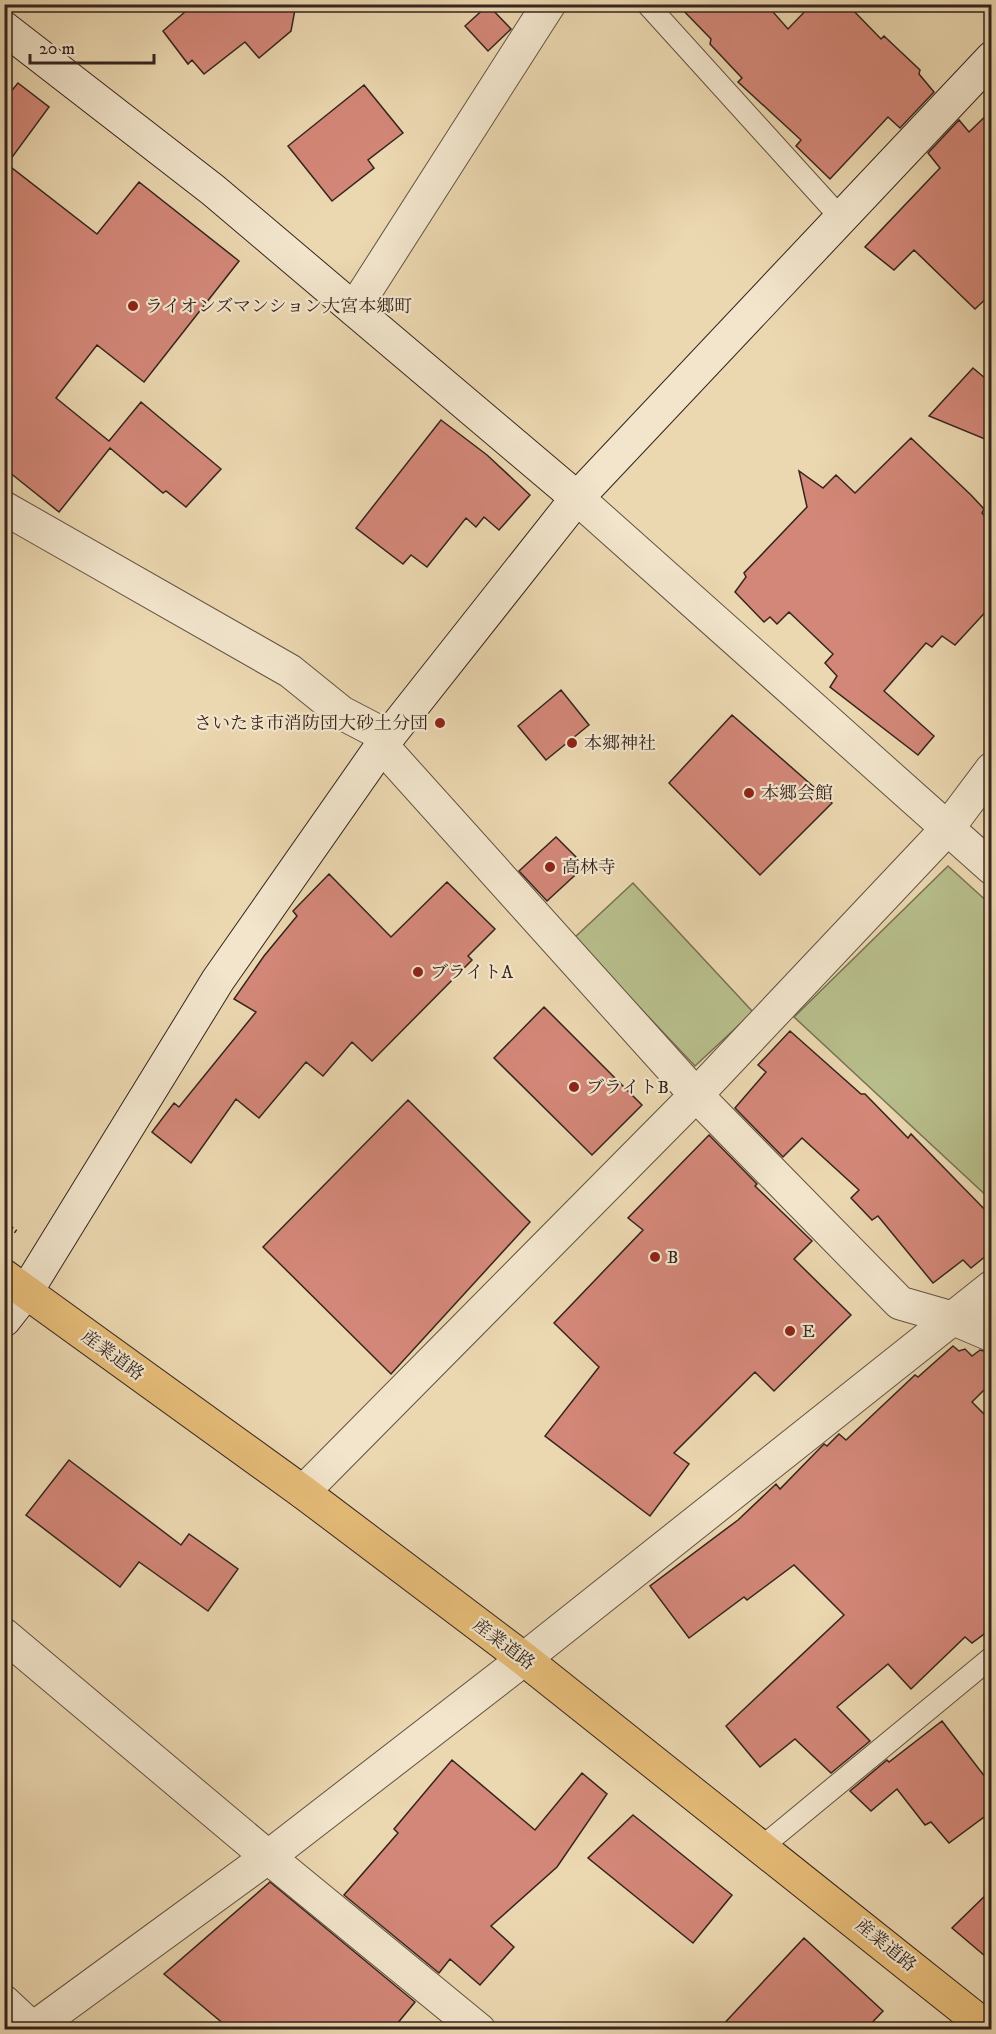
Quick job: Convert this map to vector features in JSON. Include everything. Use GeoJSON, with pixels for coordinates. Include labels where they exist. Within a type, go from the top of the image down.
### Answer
{"type":"FeatureCollection","features":[{"type":"Feature","properties":{"kind":"main road","name":"産業道路"},"geometry":{"type":"LineString","coordinates":[[15,1284],[303,1492],[524,1659],[763,1846],[983,2024]]}},
{"type":"Feature","properties":{"kind":"street"},"geometry":{"type":"LineString","coordinates":[[354,309],[549,4]]}},
{"type":"Feature","properties":{"kind":"street"},"geometry":{"type":"LineString","coordinates":[[4,28],[213,190],[577,498],[992,868]]}},
{"type":"Feature","properties":{"kind":"street"},"geometry":{"type":"LineString","coordinates":[[4,1320],[15,1284],[218,980],[385,742],[577,498],[841,219],[988,69]]}},
{"type":"Feature","properties":{"kind":"street"},"geometry":{"type":"LineString","coordinates":[[4,508],[290,671],[342,713],[385,742],[696,1095],[900,1303],[952,1318],[992,1335]]}},
{"type":"Feature","properties":{"kind":"street"},"geometry":{"type":"LineString","coordinates":[[303,1492],[696,1095],[947,829],[992,769]]}},
{"type":"Feature","properties":{"kind":"street"},"geometry":{"type":"LineString","coordinates":[[4,2002],[33,2029],[268,1857],[524,1659],[992,1287]]}},
{"type":"Feature","properties":{"kind":"street"},"geometry":{"type":"LineString","coordinates":[[4,1635],[268,1857],[479,2030]]}},
{"type":"Feature","properties":{"kind":"lane"},"geometry":{"type":"LineString","coordinates":[[647,4],[841,219]]}},
{"type":"Feature","properties":{"kind":"lane"},"geometry":{"type":"LineString","coordinates":[[763,1846],[992,1657]]}},
{"type":"Feature","properties":{"kind":"path"},"geometry":{"type":"LineString","coordinates":[[4,1223],[21,1236]]}},
{"type":"Feature","properties":{"kind":"green space"},"geometry":{"type":"Polygon","coordinates":[[[948,866],[991,905],[991,1200],[794,1017],[948,866]]]}},
{"type":"Feature","properties":{"kind":"green space"},"geometry":{"type":"Polygon","coordinates":[[[633,883],[753,1012],[695,1066],[574,938],[633,883]]]}},
{"type":"Feature","properties":{"kind":"building"},"geometry":{"type":"Polygon","coordinates":[[[194,4],[296,4],[291,31],[259,58],[245,42],[204,74],[192,60],[188,64],[163,31],[194,4]]]}},
{"type":"Feature","properties":{"kind":"building"},"geometry":{"type":"Polygon","coordinates":[[[677,4],[766,4],[788,29],[812,4],[847,4],[881,39],[884,36],[920,70],[919,74],[934,92],[900,128],[888,117],[830,179],[796,146],[801,140],[738,82],[742,78],[710,44],[711,39],[677,4]]]}},
{"type":"Feature","properties":{"kind":"building"},"geometry":{"type":"Polygon","coordinates":[[[488,5],[511,29],[488,51],[465,26],[488,5]]]}},
{"type":"Feature","properties":{"kind":"building"},"geometry":{"type":"Polygon","coordinates":[[[18,83],[49,107],[7,164],[97,234],[139,182],[239,261],[144,382],[97,345],[56,398],[109,441],[141,402],[221,469],[186,507],[166,491],[163,493],[110,448],[59,512],[4,468],[4,100],[18,83]]]}},
{"type":"Feature","properties":{"kind":"building"},"geometry":{"type":"Polygon","coordinates":[[[364,85],[403,133],[368,160],[374,168],[332,201],[288,146],[364,85]]]}},
{"type":"Feature","properties":{"kind":"building"},"geometry":{"type":"Polygon","coordinates":[[[992,110],[992,293],[975,309],[914,250],[894,270],[865,247],[940,168],[928,153],[959,120],[969,132],[992,110]]]}},
{"type":"Feature","properties":{"kind":"building"},"geometry":{"type":"Polygon","coordinates":[[[973,368],[992,384],[992,442],[929,416],[973,368]]]}},
{"type":"Feature","properties":{"kind":"building"},"geometry":{"type":"Polygon","coordinates":[[[441,420],[487,455],[530,495],[499,530],[484,517],[476,527],[466,518],[427,567],[411,555],[403,564],[356,528],[441,420]]]}},
{"type":"Feature","properties":{"kind":"building"},"geometry":{"type":"Polygon","coordinates":[[[911,438],[971,495],[984,509],[982,513],[992,523],[992,605],[955,645],[942,636],[932,647],[926,643],[884,691],[934,736],[918,755],[830,687],[837,676],[825,663],[833,654],[789,612],[777,624],[770,617],[764,622],[735,592],[746,577],[744,573],[807,507],[799,471],[823,488],[836,475],[855,493],[911,438]]]}},
{"type":"Feature","properties":{"kind":"building"},"geometry":{"type":"Polygon","coordinates":[[[561,690],[589,725],[546,760],[518,726],[561,690]]]}},
{"type":"Feature","properties":{"kind":"building","name":"本郷会館"},"geometry":{"type":"Polygon","coordinates":[[[732,715],[832,803],[760,875],[669,783],[732,715]]]}},
{"type":"Feature","properties":{"kind":"building"},"geometry":{"type":"Polygon","coordinates":[[[556,837],[585,866],[547,901],[519,871],[556,837]]]}},
{"type":"Feature","properties":{"kind":"building"},"geometry":{"type":"Polygon","coordinates":[[[329,874],[391,937],[447,882],[495,929],[468,956],[472,960],[372,1061],[352,1042],[323,1076],[306,1062],[259,1118],[236,1099],[191,1163],[152,1132],[174,1103],[179,1107],[256,1012],[234,999],[264,956],[297,916],[293,911],[329,874]]]}},
{"type":"Feature","properties":{"kind":"building","name":"ブライトB"},"geometry":{"type":"Polygon","coordinates":[[[544,1007],[642,1105],[592,1155],[494,1058],[544,1007]]]}},
{"type":"Feature","properties":{"kind":"building"},"geometry":{"type":"Polygon","coordinates":[[[790,1031],[861,1094],[865,1094],[908,1138],[911,1134],[992,1217],[992,1251],[971,1268],[963,1260],[933,1283],[878,1216],[872,1220],[851,1198],[859,1190],[802,1138],[783,1157],[735,1108],[766,1072],[758,1065],[790,1031]]]}},
{"type":"Feature","properties":{"kind":"building"},"geometry":{"type":"Polygon","coordinates":[[[408,1100],[530,1222],[391,1374],[263,1247],[408,1100]]]}},
{"type":"Feature","properties":{"kind":"building"},"geometry":{"type":"Polygon","coordinates":[[[709,1135],[757,1184],[755,1186],[812,1241],[794,1259],[851,1315],[774,1391],[755,1372],[674,1453],[689,1464],[650,1516],[545,1436],[599,1367],[554,1323],[643,1230],[628,1218],[709,1135]]]}},
{"type":"Feature","properties":{"kind":"building"},"geometry":{"type":"Polygon","coordinates":[[[953,1346],[959,1351],[965,1349],[972,1356],[980,1350],[992,1353],[992,1382],[972,1402],[992,1422],[992,1628],[972,1643],[965,1637],[911,1689],[888,1664],[837,1707],[870,1741],[831,1773],[795,1739],[760,1767],[726,1726],[844,1615],[794,1565],[747,1600],[744,1597],[689,1638],[650,1586],[738,1520],[776,1484],[780,1489],[824,1444],[827,1446],[839,1434],[846,1440],[915,1375],[918,1377],[953,1346]]]}},
{"type":"Feature","properties":{"kind":"building"},"geometry":{"type":"Polygon","coordinates":[[[69,1460],[181,1545],[189,1534],[238,1569],[208,1611],[139,1562],[120,1587],[26,1515],[69,1460]]]}},
{"type":"Feature","properties":{"kind":"building"},"geometry":{"type":"Polygon","coordinates":[[[942,1721],[992,1786],[992,1811],[949,1843],[931,1822],[925,1825],[897,1789],[871,1811],[850,1791],[887,1760],[889,1762],[942,1721]]]}},
{"type":"Feature","properties":{"kind":"building"},"geometry":{"type":"Polygon","coordinates":[[[452,1760],[535,1830],[582,1773],[607,1794],[557,1867],[491,1926],[514,1947],[480,1985],[450,1959],[439,1973],[344,1895],[398,1833],[394,1829],[452,1760]]]}},
{"type":"Feature","properties":{"kind":"building"},"geometry":{"type":"Polygon","coordinates":[[[633,1815],[732,1895],[693,1943],[588,1858],[633,1815]]]}},
{"type":"Feature","properties":{"kind":"building"},"geometry":{"type":"Polygon","coordinates":[[[270,1882],[415,2002],[392,2030],[231,2030],[164,1974],[270,1882]]]}},
{"type":"Feature","properties":{"kind":"building"},"geometry":{"type":"Polygon","coordinates":[[[992,1889],[992,1962],[952,1928],[992,1889]]]}},
{"type":"Feature","properties":{"kind":"building"},"geometry":{"type":"Polygon","coordinates":[[[804,1938],[883,2011],[865,2030],[718,2030],[804,1938]]]}},
{"type":"Feature","properties":{"kind":"place","name":"ライオンズマンション大宮本郷町"},"geometry":{"type":"Point","coordinates":[133,306]}},
{"type":"Feature","properties":{"kind":"place","name":"さいたま市消防団大砂土分団"},"geometry":{"type":"Point","coordinates":[440,723]}},
{"type":"Feature","properties":{"kind":"place","name":"本郷神社"},"geometry":{"type":"Point","coordinates":[572,743]}},
{"type":"Feature","properties":{"kind":"place","name":"本郷会館"},"geometry":{"type":"Point","coordinates":[749,793]}},
{"type":"Feature","properties":{"kind":"place","name":"高林寺"},"geometry":{"type":"Point","coordinates":[550,867]}},
{"type":"Feature","properties":{"kind":"place","name":"ブライトA"},"geometry":{"type":"Point","coordinates":[418,972]}},
{"type":"Feature","properties":{"kind":"place","name":"ブライトB"},"geometry":{"type":"Point","coordinates":[574,1087]}},
{"type":"Feature","properties":{"kind":"place","name":"B"},"geometry":{"type":"Point","coordinates":[655,1257]}},
{"type":"Feature","properties":{"kind":"place","name":"E"},"geometry":{"type":"Point","coordinates":[790,1331]}}]}
